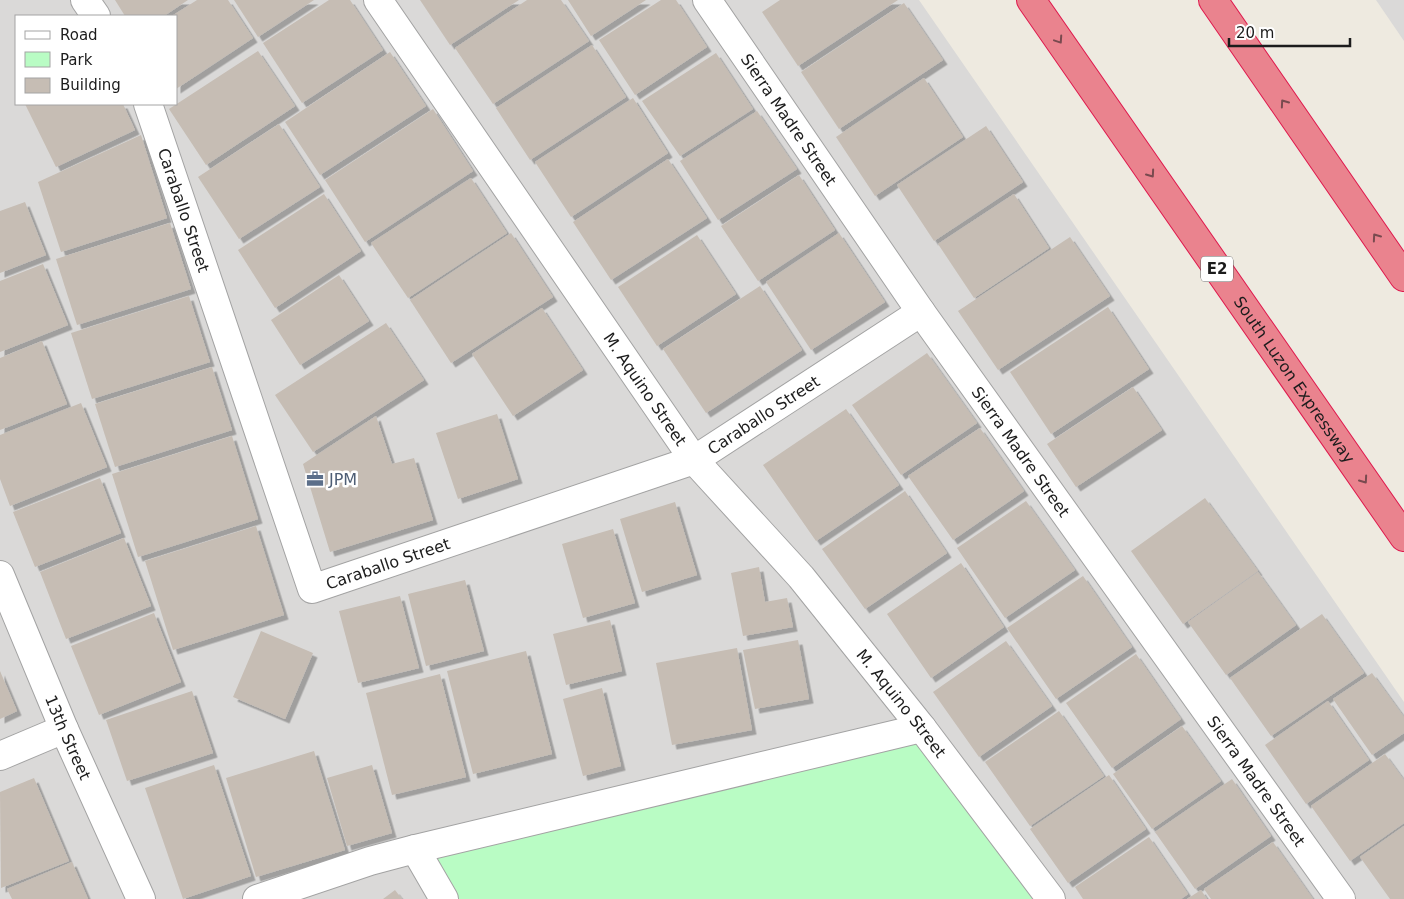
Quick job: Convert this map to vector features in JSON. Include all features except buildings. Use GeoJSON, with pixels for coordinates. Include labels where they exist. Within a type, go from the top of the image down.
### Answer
{"type":"FeatureCollection","features":[{"type":"Feature","properties":{"kind":"highway","name":"South Luzon Expressway"},"geometry":{"type":"LineString","coordinates":[[1032,0],[1404,537]]}},
{"type":"Feature","properties":{"kind":"highway"},"geometry":{"type":"LineString","coordinates":[[1213,0],[1404,277]]}},
{"type":"Feature","properties":{"kind":"street"},"geometry":{"type":"LineString","coordinates":[[85,0],[95,15]]}},
{"type":"Feature","properties":{"kind":"street","name":"M. Aquino Street"},"geometry":{"type":"LineString","coordinates":[[378,0],[694,460],[801,577],[922,728],[1050,899]]}},
{"type":"Feature","properties":{"kind":"street","name":"Sierra Madre Street"},"geometry":{"type":"LineString","coordinates":[[707,0],[921,312],[1341,899]]}},
{"type":"Feature","properties":{"kind":"street","name":"Caraballo Street"},"geometry":{"type":"LineString","coordinates":[[148,105],[312,588],[694,460],[921,312]]}},
{"type":"Feature","properties":{"kind":"street","name":"13th Street"},"geometry":{"type":"LineString","coordinates":[[0,575],[64,729],[141,899]]}},
{"type":"Feature","properties":{"kind":"street"},"geometry":{"type":"LineString","coordinates":[[257,899],[370,861],[415,849],[922,728]]}},
{"type":"Feature","properties":{"kind":"street"},"geometry":{"type":"LineString","coordinates":[[0,756],[64,729]]}},
{"type":"Feature","properties":{"kind":"street"},"geometry":{"type":"LineString","coordinates":[[415,849],[444,899]]}},
{"type":"Feature","properties":{"kind":"shaded area"},"geometry":{"type":"Polygon","coordinates":[[[0,0],[919,0],[1404,702],[1404,899],[0,899],[0,0]]]}},
{"type":"Feature","properties":{"kind":"shaded area"},"geometry":{"type":"Polygon","coordinates":[[[1376,0],[1404,0],[1404,41],[1376,0]]]}},
{"type":"Feature","properties":{"kind":"green space"},"geometry":{"type":"Polygon","coordinates":[[[921,732],[1045,899],[447,899],[418,851],[921,732]]]}},
{"type":"Feature","properties":{"kind":"place","name":"JPM"},"geometry":{"type":"Point","coordinates":[315,479]}}]}
